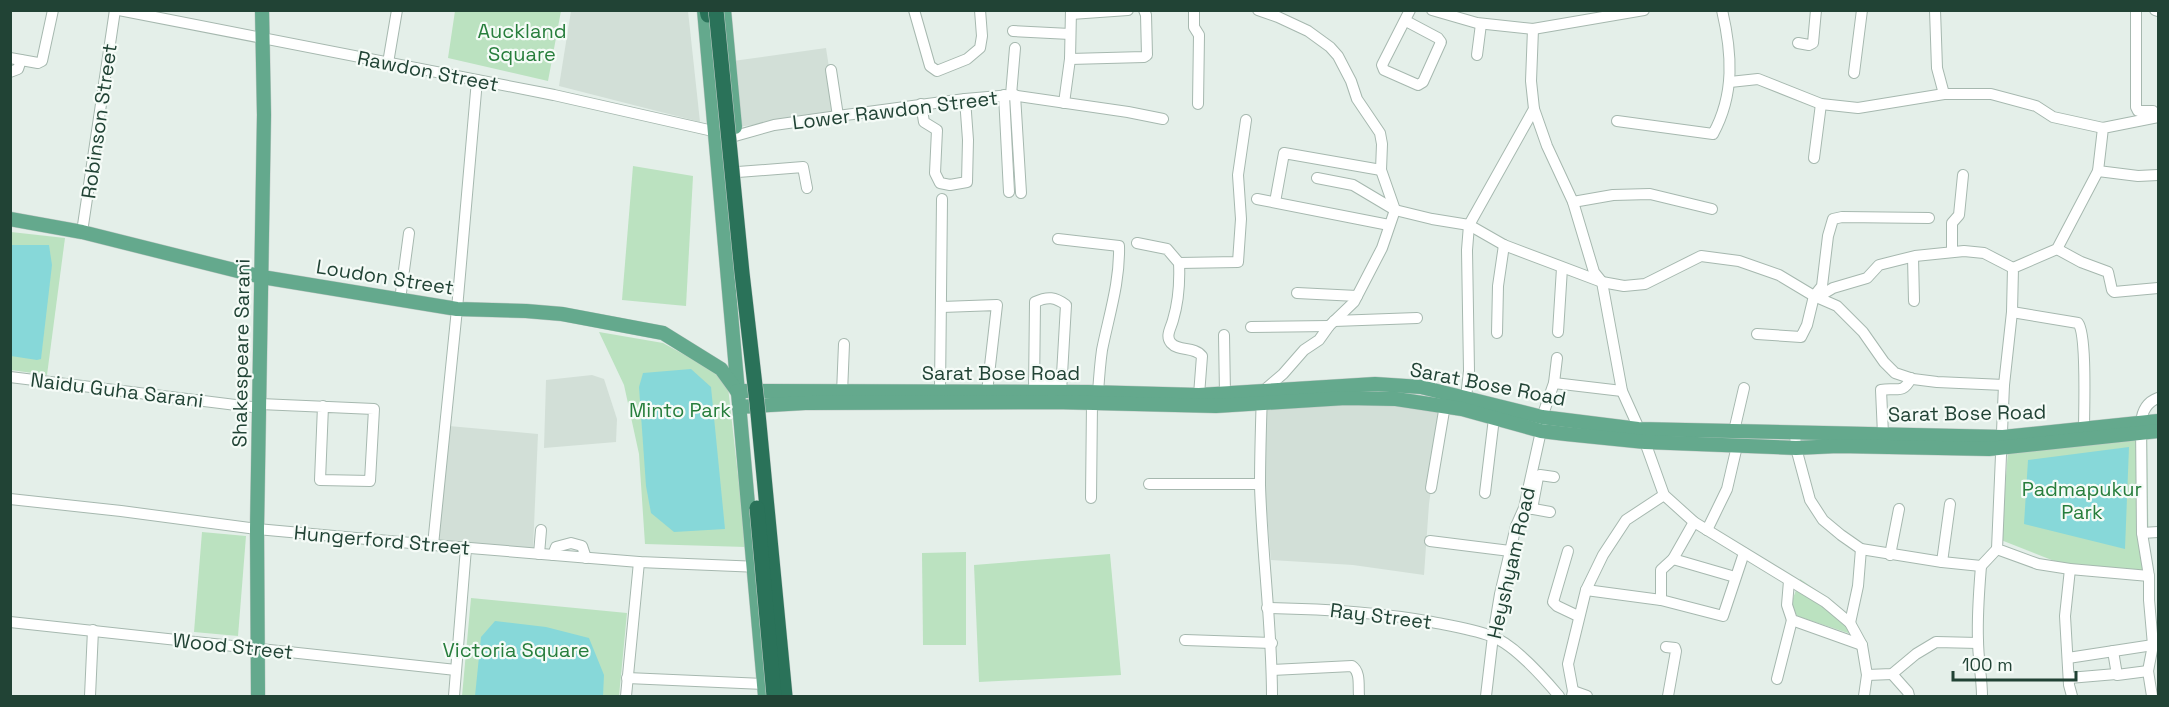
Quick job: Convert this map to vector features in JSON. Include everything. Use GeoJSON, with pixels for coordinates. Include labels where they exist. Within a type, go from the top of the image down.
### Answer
{"type":"FeatureCollection","features":[{"type":"Feature","properties":{"kind":"highway"},"geometry":{"type":"LineString","coordinates":[[709,11],[774,696]]}},
{"type":"Feature","properties":{"kind":"highway"},"geometry":{"type":"LineString","coordinates":[[709,11],[757,403],[785,696]]}},
{"type":"Feature","properties":{"kind":"main road","name":"Shakespeare Sarani"},"geometry":{"type":"LineString","coordinates":[[258,696],[257,529],[262,277],[262,10]]}},
{"type":"Feature","properties":{"kind":"main road"},"geometry":{"type":"LineString","coordinates":[[724,10],[738,172],[792,696]]}},
{"type":"Feature","properties":{"kind":"main road"},"geometry":{"type":"LineString","coordinates":[[709,11],[737,391],[765,690]]}},
{"type":"Feature","properties":{"kind":"main road","name":"Loudon Street"},"geometry":{"type":"LineString","coordinates":[[10,219],[82,232],[262,277],[457,309],[562,314],[663,333],[721,369],[737,391]]}},
{"type":"Feature","properties":{"kind":"main road","name":"Sarat Bose Road"},"geometry":{"type":"LineString","coordinates":[[737,391],[763,399],[843,393],[987,392],[1034,386],[1061,386],[1095,398],[1225,394],[1261,398],[1375,384],[1421,387],[1466,398],[1541,424],[1638,429],[1883,434],[2002,442],[2084,429],[2141,428],[2158,421]]}},
{"type":"Feature","properties":{"kind":"main road"},"geometry":{"type":"LineString","coordinates":[[739,407],[763,399],[842,402],[1095,398],[1216,406],[1261,398],[1396,399],[1445,405],[1494,418],[1645,442],[1796,448],[1839,446],[1989,449],[2002,442],[2141,428],[2158,431]]}},
{"type":"Feature","properties":{"kind":"street"},"geometry":{"type":"LineString","coordinates":[[10,72],[18,69],[16,59],[38,63],[42,61],[53,10]]}},
{"type":"Feature","properties":{"kind":"street","name":"Rawdon Street"},"geometry":{"type":"LineString","coordinates":[[117,10],[583,101],[735,136]]}},
{"type":"Feature","properties":{"kind":"street","name":"Robinson Street"},"geometry":{"type":"LineString","coordinates":[[82,232],[117,10]]}},
{"type":"Feature","properties":{"kind":"street"},"geometry":{"type":"LineString","coordinates":[[388,63],[397,10]]}},
{"type":"Feature","properties":{"kind":"street"},"geometry":{"type":"LineString","coordinates":[[914,10],[930,66],[937,70],[967,59],[980,48],[982,36],[980,10]]}},
{"type":"Feature","properties":{"kind":"street"},"geometry":{"type":"LineString","coordinates":[[1064,103],[1070,59],[1071,13],[1128,10]]}},
{"type":"Feature","properties":{"kind":"street"},"geometry":{"type":"LineString","coordinates":[[1070,59],[1144,57],[1147,55],[1144,10]]}},
{"type":"Feature","properties":{"kind":"street"},"geometry":{"type":"LineString","coordinates":[[1194,10],[1194,27],[1199,35],[1198,104]]}},
{"type":"Feature","properties":{"kind":"street"},"geometry":{"type":"LineString","coordinates":[[1258,10],[1308,31],[1338,56],[1357,99],[1380,133],[1381,170],[1395,210],[1382,248],[1354,302],[1261,398],[1260,484],[1267,608],[1272,643],[1272,696]]}},
{"type":"Feature","properties":{"kind":"street"},"geometry":{"type":"LineString","coordinates":[[1432,10],[1482,24],[1533,29],[1644,10]]}},
{"type":"Feature","properties":{"kind":"street"},"geometry":{"type":"LineString","coordinates":[[1617,121],[1713,134],[1720,121],[1730,82],[1730,45],[1722,10]]}},
{"type":"Feature","properties":{"kind":"street"},"geometry":{"type":"LineString","coordinates":[[1798,43],[1809,45],[1813,43],[1816,10]]}},
{"type":"Feature","properties":{"kind":"street"},"geometry":{"type":"LineString","coordinates":[[1854,73],[1862,10]]}},
{"type":"Feature","properties":{"kind":"street"},"geometry":{"type":"LineString","coordinates":[[1935,10],[1936,68],[1944,94]]}},
{"type":"Feature","properties":{"kind":"street"},"geometry":{"type":"LineString","coordinates":[[2136,10],[2136,107],[2138,111],[2156,114]]}},
{"type":"Feature","properties":{"kind":"street"},"geometry":{"type":"LineString","coordinates":[[1408,16],[1441,42],[1423,82],[1418,85],[1383,68],[1383,63],[1408,16]]}},
{"type":"Feature","properties":{"kind":"street"},"geometry":{"type":"LineString","coordinates":[[1477,55],[1482,24]]}},
{"type":"Feature","properties":{"kind":"street"},"geometry":{"type":"LineString","coordinates":[[1533,29],[1531,81],[1534,109],[1547,146],[1573,202],[1590,262],[1602,282],[1622,391],[1645,442],[1664,495],[1694,522],[1825,602],[1850,623],[1863,645],[1867,675],[1864,696]]}},
{"type":"Feature","properties":{"kind":"street"},"geometry":{"type":"LineString","coordinates":[[1013,31],[1070,34]]}},
{"type":"Feature","properties":{"kind":"street"},"geometry":{"type":"LineString","coordinates":[[1009,192],[1010,95],[1015,48]]}},
{"type":"Feature","properties":{"kind":"street"},"geometry":{"type":"LineString","coordinates":[[831,70],[838,116]]}},
{"type":"Feature","properties":{"kind":"street"},"geometry":{"type":"LineString","coordinates":[[1730,82],[1758,79],[1821,104],[1858,108],[1944,94],[1991,94],[2036,106],[2052,117],[2103,128],[2156,114]]}},
{"type":"Feature","properties":{"kind":"street"},"geometry":{"type":"LineString","coordinates":[[433,545],[477,80]]}},
{"type":"Feature","properties":{"kind":"street"},"geometry":{"type":"LineString","coordinates":[[1010,95],[1021,193]]}},
{"type":"Feature","properties":{"kind":"street","name":"Lower Rawdon Street"},"geometry":{"type":"LineString","coordinates":[[735,136],[774,125],[921,104],[1010,95],[1163,119]]}},
{"type":"Feature","properties":{"kind":"street"},"geometry":{"type":"LineString","coordinates":[[921,104],[924,122],[937,130],[935,173],[940,183],[950,186],[967,182],[968,140],[965,99]]}},
{"type":"Feature","properties":{"kind":"street"},"geometry":{"type":"LineString","coordinates":[[1814,158],[1821,104]]}},
{"type":"Feature","properties":{"kind":"street"},"geometry":{"type":"LineString","coordinates":[[1466,398],[1469,371],[1467,256],[1469,225],[1534,109]]}},
{"type":"Feature","properties":{"kind":"street"},"geometry":{"type":"LineString","coordinates":[[1179,263],[1238,262],[1241,219],[1239,176],[1246,120]]}},
{"type":"Feature","properties":{"kind":"street"},"geometry":{"type":"LineString","coordinates":[[2013,268],[2057,249],[2098,171],[2103,128]]}},
{"type":"Feature","properties":{"kind":"street"},"geometry":{"type":"LineString","coordinates":[[1275,202],[1284,153],[1381,170]]}},
{"type":"Feature","properties":{"kind":"street"},"geometry":{"type":"LineString","coordinates":[[738,172],[803,167],[807,188]]}},
{"type":"Feature","properties":{"kind":"street"},"geometry":{"type":"LineString","coordinates":[[2098,171],[2138,176],[2158,175]]}},
{"type":"Feature","properties":{"kind":"street"},"geometry":{"type":"LineString","coordinates":[[1952,252],[1952,224],[1959,215],[1963,175]]}},
{"type":"Feature","properties":{"kind":"street"},"geometry":{"type":"LineString","coordinates":[[1317,178],[1353,185],[1395,210],[1469,225],[1504,245],[1602,282],[1624,286],[1645,284],[1701,256],[1739,261],[1779,275],[1837,306],[1863,332],[1884,362],[1895,373],[1937,382],[2004,385]]}},
{"type":"Feature","properties":{"kind":"street"},"geometry":{"type":"LineString","coordinates":[[1573,202],[1613,195],[1650,194],[1712,209]]}},
{"type":"Feature","properties":{"kind":"street"},"geometry":{"type":"LineString","coordinates":[[940,392],[942,199]]}},
{"type":"Feature","properties":{"kind":"street"},"geometry":{"type":"LineString","coordinates":[[1257,199],[1389,225]]}},
{"type":"Feature","properties":{"kind":"street"},"geometry":{"type":"LineString","coordinates":[[1757,334],[1801,337],[1808,325],[1816,296],[1822,286],[1828,236],[1833,219],[1842,217],[1929,218]]}},
{"type":"Feature","properties":{"kind":"street"},"geometry":{"type":"LineString","coordinates":[[400,300],[409,233]]}},
{"type":"Feature","properties":{"kind":"street"},"geometry":{"type":"LineString","coordinates":[[1058,238],[1119,246],[1115,293],[1102,350],[1095,398],[1091,498]]}},
{"type":"Feature","properties":{"kind":"street"},"geometry":{"type":"LineString","coordinates":[[1137,243],[1167,249],[1179,263],[1180,296],[1168,334],[1170,342],[1175,346],[1193,349],[1202,356],[1199,395]]}},
{"type":"Feature","properties":{"kind":"street"},"geometry":{"type":"LineString","coordinates":[[1497,333],[1498,286],[1504,245]]}},
{"type":"Feature","properties":{"kind":"street"},"geometry":{"type":"LineString","coordinates":[[2057,249],[2081,262],[2108,272],[2114,292],[2158,288]]}},
{"type":"Feature","properties":{"kind":"street"},"geometry":{"type":"LineString","coordinates":[[1816,296],[1833,288],[1867,278],[1879,265],[1912,257],[1952,252],[1984,253],[2013,268]]}},
{"type":"Feature","properties":{"kind":"street"},"geometry":{"type":"LineString","coordinates":[[1912,257],[1914,300]]}},
{"type":"Feature","properties":{"kind":"street"},"geometry":{"type":"LineString","coordinates":[[1558,332],[1562,268]]}},
{"type":"Feature","properties":{"kind":"street"},"geometry":{"type":"LineString","coordinates":[[1982,696],[1978,604],[1981,566],[1997,549],[2004,385],[2012,312],[2013,268]]}},
{"type":"Feature","properties":{"kind":"street"},"geometry":{"type":"LineString","coordinates":[[1296,293],[1357,296]]}},
{"type":"Feature","properties":{"kind":"street"},"geometry":{"type":"LineString","coordinates":[[1034,386],[1035,302],[1046,297],[1057,298],[1066,305],[1061,386]]}},
{"type":"Feature","properties":{"kind":"street"},"geometry":{"type":"LineString","coordinates":[[942,307],[997,305],[987,392]]}},
{"type":"Feature","properties":{"kind":"street"},"geometry":{"type":"LineString","coordinates":[[2012,312],[2081,326],[2084,429]]}},
{"type":"Feature","properties":{"kind":"street"},"geometry":{"type":"LineString","coordinates":[[1251,327],[1417,318]]}},
{"type":"Feature","properties":{"kind":"street"},"geometry":{"type":"LineString","coordinates":[[1224,335],[1225,394]]}},
{"type":"Feature","properties":{"kind":"street"},"geometry":{"type":"LineString","coordinates":[[843,393],[844,344]]}},
{"type":"Feature","properties":{"kind":"street","name":"Heyshyam Road"},"geometry":{"type":"LineString","coordinates":[[1486,696],[1492,636],[1516,526],[1528,508],[1535,476],[1541,424],[1554,384],[1557,358]]}},
{"type":"Feature","properties":{"kind":"street","name":"Naidu Guha Sarani"},"geometry":{"type":"LineString","coordinates":[[10,377],[260,406],[323,406],[374,409],[370,481],[320,480],[323,406]]}},
{"type":"Feature","properties":{"kind":"street"},"geometry":{"type":"LineString","coordinates":[[1883,434],[1881,390],[1902,390],[1911,378]]}},
{"type":"Feature","properties":{"kind":"street"},"geometry":{"type":"LineString","coordinates":[[1554,384],[1622,391]]}},
{"type":"Feature","properties":{"kind":"street"},"geometry":{"type":"LineString","coordinates":[[1734,431],[1744,388]]}},
{"type":"Feature","properties":{"kind":"street"},"geometry":{"type":"LineString","coordinates":[[2152,696],[2148,671],[2153,645],[2154,599],[2142,533],[2141,428],[2142,414],[2146,407],[2158,398]]}},
{"type":"Feature","properties":{"kind":"street"},"geometry":{"type":"LineString","coordinates":[[1431,488],[1445,405]]}},
{"type":"Feature","properties":{"kind":"street"},"geometry":{"type":"LineString","coordinates":[[1485,493],[1494,418]]}},
{"type":"Feature","properties":{"kind":"street"},"geometry":{"type":"LineString","coordinates":[[1796,432],[1796,448],[1815,511],[1823,520],[1861,549],[1890,555],[1981,566]]}},
{"type":"Feature","properties":{"kind":"street"},"geometry":{"type":"LineString","coordinates":[[1707,530],[1727,489],[1737,446]]}},
{"type":"Feature","properties":{"kind":"street"},"geometry":{"type":"LineString","coordinates":[[1535,476],[1554,477]]}},
{"type":"Feature","properties":{"kind":"street"},"geometry":{"type":"LineString","coordinates":[[1149,484],[1260,484]]}},
{"type":"Feature","properties":{"kind":"street"},"geometry":{"type":"LineString","coordinates":[[1587,696],[1572,694],[1568,664],[1586,590],[1603,555],[1626,520],[1664,495]]}},
{"type":"Feature","properties":{"kind":"street","name":"Hungerford Street"},"geometry":{"type":"LineString","coordinates":[[10,499],[257,529],[466,548],[639,562],[779,567]]}},
{"type":"Feature","properties":{"kind":"street"},"geometry":{"type":"LineString","coordinates":[[1942,562],[1950,504]]}},
{"type":"Feature","properties":{"kind":"street"},"geometry":{"type":"LineString","coordinates":[[1528,508],[1550,512]]}},
{"type":"Feature","properties":{"kind":"street"},"geometry":{"type":"LineString","coordinates":[[1890,555],[1899,509]]}},
{"type":"Feature","properties":{"kind":"street"},"geometry":{"type":"LineString","coordinates":[[1661,600],[1661,570],[1672,559],[1694,522]]}},
{"type":"Feature","properties":{"kind":"street"},"geometry":{"type":"LineString","coordinates":[[539,554],[541,530]]}},
{"type":"Feature","properties":{"kind":"street"},"geometry":{"type":"LineString","coordinates":[[2142,533],[2158,532]]}},
{"type":"Feature","properties":{"kind":"street"},"geometry":{"type":"LineString","coordinates":[[1430,542],[1510,551]]}},
{"type":"Feature","properties":{"kind":"street"},"geometry":{"type":"LineString","coordinates":[[454,696],[466,548]]}},
{"type":"Feature","properties":{"kind":"street"},"geometry":{"type":"LineString","coordinates":[[1850,623],[1858,586],[1861,549]]}},
{"type":"Feature","properties":{"kind":"street"},"geometry":{"type":"LineString","coordinates":[[1997,549],[2038,564],[2149,576]]}},
{"type":"Feature","properties":{"kind":"street"},"geometry":{"type":"LineString","coordinates":[[1568,551],[1554,604],[1578,616]]}},
{"type":"Feature","properties":{"kind":"street"},"geometry":{"type":"LineString","coordinates":[[1586,590],[1661,600],[1723,616],[1744,553]]}},
{"type":"Feature","properties":{"kind":"street"},"geometry":{"type":"LineString","coordinates":[[1672,559],[1735,577]]}},
{"type":"Feature","properties":{"kind":"street"},"geometry":{"type":"LineString","coordinates":[[626,696],[639,562]]}},
{"type":"Feature","properties":{"kind":"street"},"geometry":{"type":"LineString","coordinates":[[2070,569],[2065,616],[2072,696]]}},
{"type":"Feature","properties":{"kind":"street"},"geometry":{"type":"LineString","coordinates":[[1777,679],[1792,620],[1787,605],[1789,581]]}},
{"type":"Feature","properties":{"kind":"street","name":"Ray Street"},"geometry":{"type":"LineString","coordinates":[[1267,608],[1376,613],[1455,626],[1492,636]]}},
{"type":"Feature","properties":{"kind":"street"},"geometry":{"type":"LineString","coordinates":[[1792,620],[1863,645]]}},
{"type":"Feature","properties":{"kind":"street","name":"Wood Street"},"geometry":{"type":"LineString","coordinates":[[10,622],[456,670]]}},
{"type":"Feature","properties":{"kind":"street"},"geometry":{"type":"LineString","coordinates":[[90,696],[93,630]]}},
{"type":"Feature","properties":{"kind":"street"},"geometry":{"type":"LineString","coordinates":[[1492,636],[1522,658],[1559,696]]}},
{"type":"Feature","properties":{"kind":"street"},"geometry":{"type":"LineString","coordinates":[[1185,640],[1272,643]]}},
{"type":"Feature","properties":{"kind":"street"},"geometry":{"type":"LineString","coordinates":[[1867,675],[1892,674],[1916,654],[1936,642],[1978,643]]}},
{"type":"Feature","properties":{"kind":"street"},"geometry":{"type":"LineString","coordinates":[[2068,658],[2153,645]]}},
{"type":"Feature","properties":{"kind":"street"},"geometry":{"type":"LineString","coordinates":[[1666,647],[1676,649],[1668,696]]}},
{"type":"Feature","properties":{"kind":"street"},"geometry":{"type":"LineString","coordinates":[[2114,651],[2116,674]]}},
{"type":"Feature","properties":{"kind":"street"},"geometry":{"type":"LineString","coordinates":[[1272,670],[1352,666],[1358,674],[1359,696]]}},
{"type":"Feature","properties":{"kind":"street"},"geometry":{"type":"LineString","coordinates":[[2069,678],[2148,671]]}},
{"type":"Feature","properties":{"kind":"street"},"geometry":{"type":"LineString","coordinates":[[1892,674],[1909,696]]}},
{"type":"Feature","properties":{"kind":"street"},"geometry":{"type":"LineString","coordinates":[[627,678],[765,690]]}},
{"type":"Feature","properties":{"kind":"shaded area"},"geometry":{"type":"Polygon","coordinates":[[[571,11],[688,11],[700,122],[559,86],[571,11]]]}},
{"type":"Feature","properties":{"kind":"shaded area"},"geometry":{"type":"Polygon","coordinates":[[[826,48],[836,113],[738,127],[733,61],[826,48]]]}},
{"type":"Feature","properties":{"kind":"shaded area"},"geometry":{"type":"Polygon","coordinates":[[[592,375],[604,379],[617,419],[616,442],[544,448],[546,380],[592,375]]]}},
{"type":"Feature","properties":{"kind":"shaded area"},"geometry":{"type":"Polygon","coordinates":[[[1398,390],[1443,402],[1429,504],[1424,575],[1353,565],[1271,560],[1257,399],[1398,390]]]}},
{"type":"Feature","properties":{"kind":"shaded area"},"geometry":{"type":"Polygon","coordinates":[[[449,426],[538,434],[533,549],[437,541],[449,426]]]}},
{"type":"Feature","properties":{"kind":"green space","name":"Auckland Square"},"geometry":{"type":"Polygon","coordinates":[[[455,11],[561,11],[548,81],[448,58],[455,11]]]}},
{"type":"Feature","properties":{"kind":"green space"},"geometry":{"type":"Polygon","coordinates":[[[633,166],[693,176],[686,306],[622,300],[633,166]]]}},
{"type":"Feature","properties":{"kind":"green space"},"geometry":{"type":"Polygon","coordinates":[[[11,232],[65,238],[47,375],[11,370],[11,232]]]}},
{"type":"Feature","properties":{"kind":"green space","name":"Minto Park"},"geometry":{"type":"Polygon","coordinates":[[[599,332],[663,343],[727,378],[746,547],[645,544],[639,454],[624,385],[599,332]]]}},
{"type":"Feature","properties":{"kind":"green space","name":"Padmapukur Park"},"geometry":{"type":"Polygon","coordinates":[[[2147,429],[2149,576],[2067,566],[2001,540],[2009,438],[2147,429]]]}},
{"type":"Feature","properties":{"kind":"green space"},"geometry":{"type":"Polygon","coordinates":[[[202,532],[246,536],[238,636],[194,632],[202,532]]]}},
{"type":"Feature","properties":{"kind":"green space"},"geometry":{"type":"Polygon","coordinates":[[[966,552],[966,645],[923,645],[922,553],[966,552]]]}},
{"type":"Feature","properties":{"kind":"green space"},"geometry":{"type":"Polygon","coordinates":[[[1110,554],[1121,675],[979,682],[974,565],[1110,554]]]}},
{"type":"Feature","properties":{"kind":"green space"},"geometry":{"type":"Polygon","coordinates":[[[1800,579],[1839,609],[1857,636],[1797,616],[1791,604],[1800,579]]]}},
{"type":"Feature","properties":{"kind":"green space","name":"Victoria Square"},"geometry":{"type":"Polygon","coordinates":[[[471,598],[627,613],[619,696],[462,696],[471,598]]]}},
{"type":"Feature","properties":{"kind":"water"},"geometry":{"type":"Polygon","coordinates":[[[11,245],[49,245],[52,265],[41,359],[37,360],[11,356],[11,245]]]}},
{"type":"Feature","properties":{"kind":"water"},"geometry":{"type":"Polygon","coordinates":[[[691,369],[711,387],[725,529],[674,532],[651,513],[646,486],[639,387],[643,373],[691,369]]]}},
{"type":"Feature","properties":{"kind":"water"},"geometry":{"type":"Polygon","coordinates":[[[2129,447],[2125,549],[2024,524],[2028,460],[2129,447]]]}},
{"type":"Feature","properties":{"kind":"water"},"geometry":{"type":"Polygon","coordinates":[[[495,621],[546,627],[589,638],[604,675],[603,696],[475,696],[481,637],[495,621]]]}}]}
